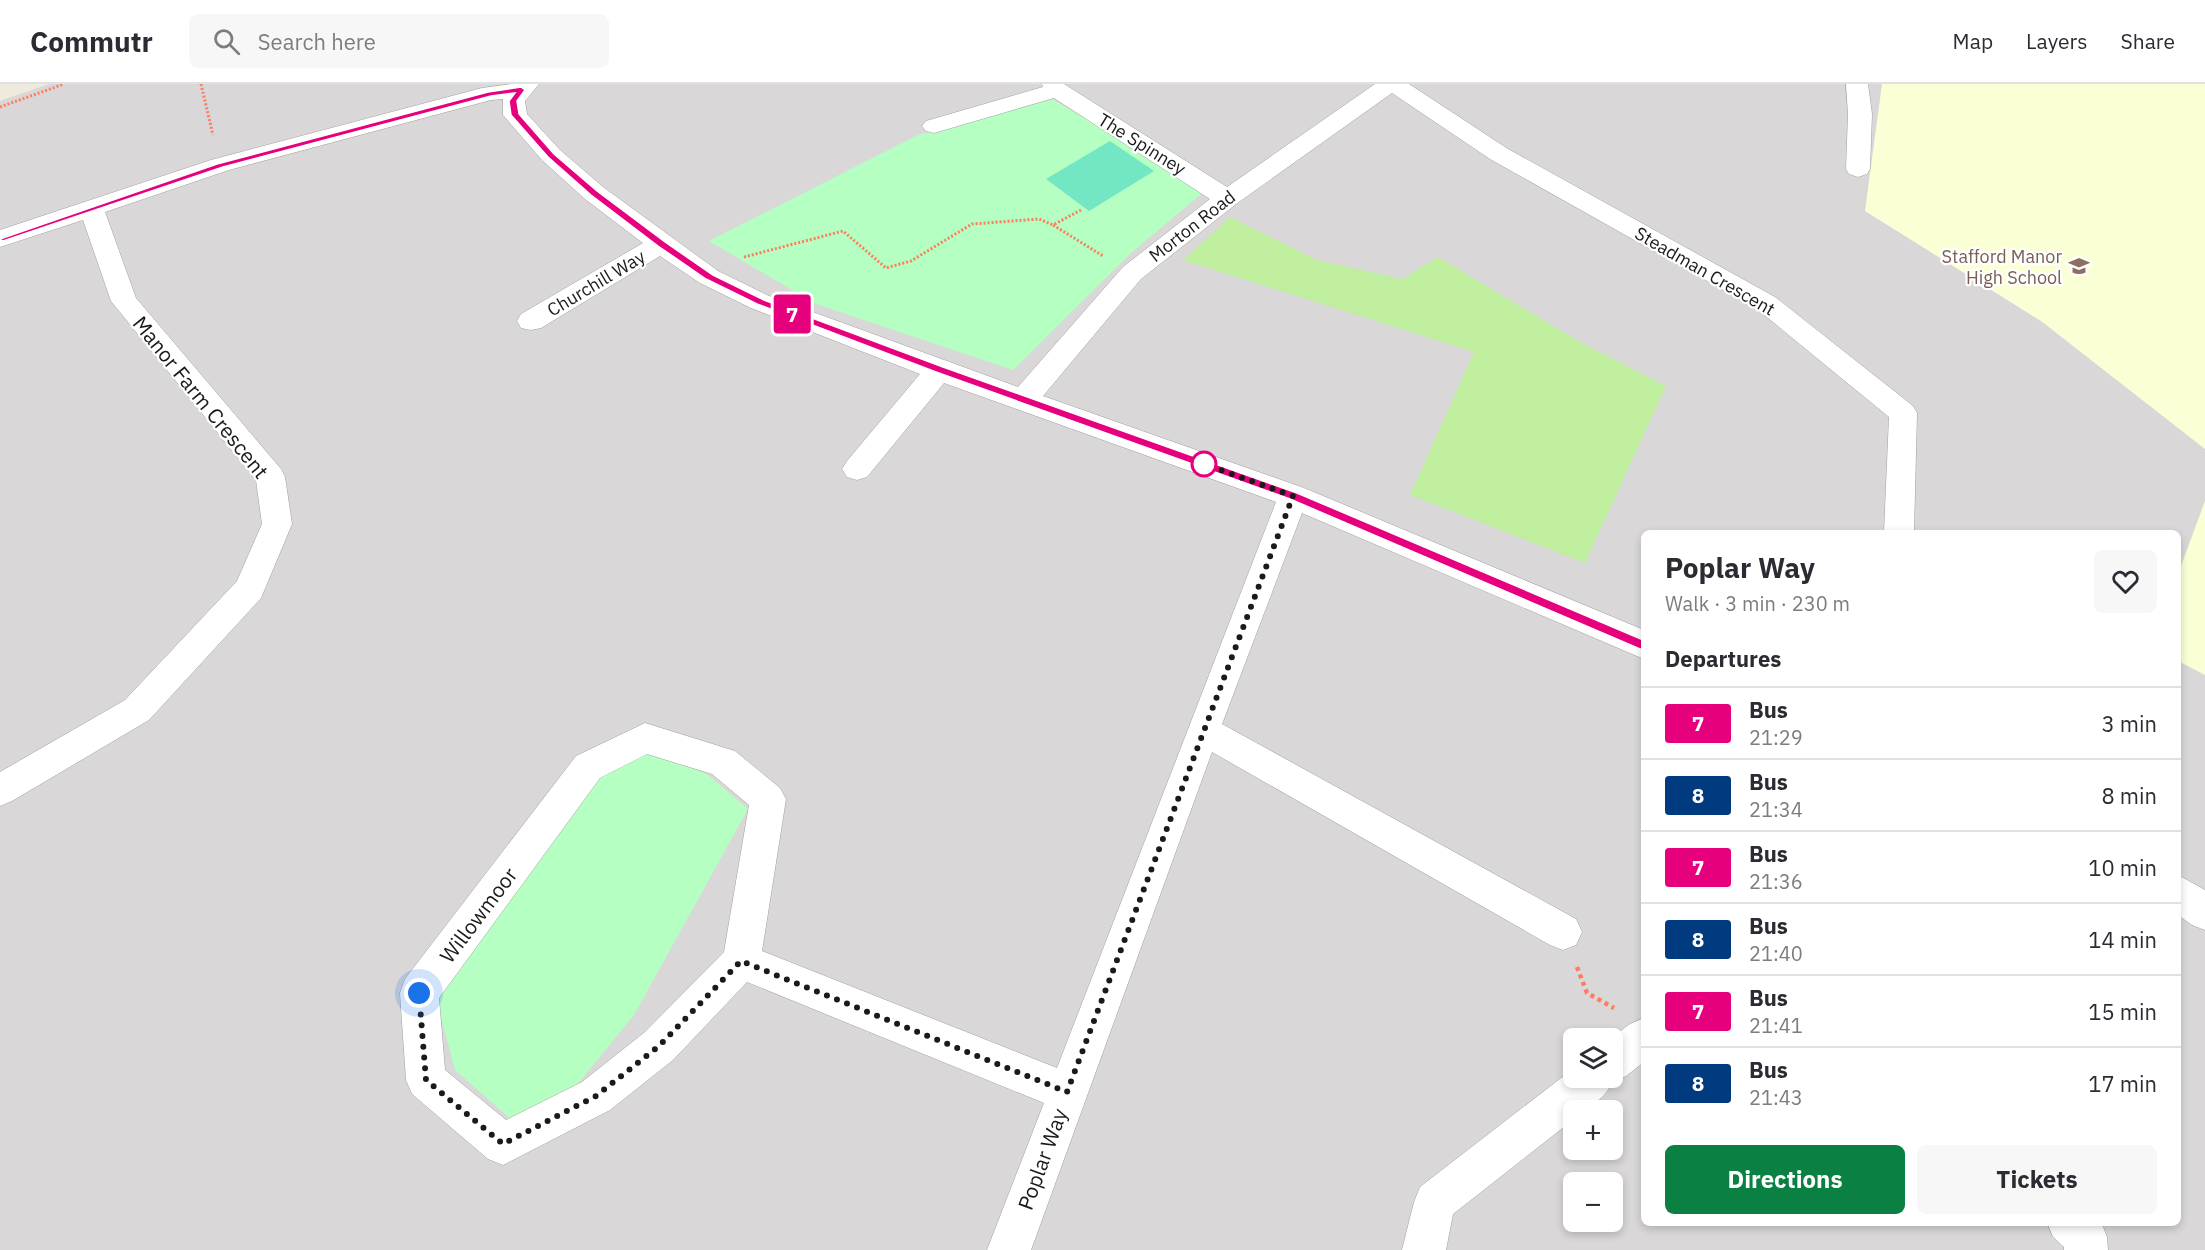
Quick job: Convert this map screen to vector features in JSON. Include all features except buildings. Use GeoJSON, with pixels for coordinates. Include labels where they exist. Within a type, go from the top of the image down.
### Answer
{"type":"FeatureCollection","features":[{"type":"Feature","properties":{"kind":"street","name":"Morton Road"},"geometry":{"type":"LineString","coordinates":[[1024,400],[1132,273],[1227,198],[1391,84]]}},
{"type":"Feature","properties":{"kind":"street","name":"Steadman Crescent"},"geometry":{"type":"LineString","coordinates":[[1391,84],[1499,154],[1766,303],[1904,413],[1899,530]]}},
{"type":"Feature","properties":{"kind":"street"},"geometry":{"type":"LineString","coordinates":[[1857,84],[1860,114],[1858,169]]}},
{"type":"Feature","properties":{"kind":"street"},"geometry":{"type":"LineString","coordinates":[[0,239],[220,165],[490,93],[525,87]]}},
{"type":"Feature","properties":{"kind":"street","name":"Churchill Way"},"geometry":{"type":"LineString","coordinates":[[525,87],[513,101],[515,115],[551,156],[594,193],[661,244],[710,277],[760,302],[1293,496],[1641,644]]}},
{"type":"Feature","properties":{"kind":"street","name":"The Spinney"},"geometry":{"type":"LineString","coordinates":[[934,126],[1055,87],[1227,198]]}},
{"type":"Feature","properties":{"kind":"street","name":"Manor Farm Crescent"},"geometry":{"type":"LineString","coordinates":[[0,790],[136,710],[250,589],[277,524],[270,477],[124,301],[91,207]]}},
{"type":"Feature","properties":{"kind":"street","name":"Churchill Way"},"geometry":{"type":"LineString","coordinates":[[531,321],[661,244]]}},
{"type":"Feature","properties":{"kind":"street"},"geometry":{"type":"LineString","coordinates":[[857,469],[939,369]]}},
{"type":"Feature","properties":{"kind":"street","name":"Poplar Way"},"geometry":{"type":"LineString","coordinates":[[1009,1250],[1293,496]]}},
{"type":"Feature","properties":{"kind":"street"},"geometry":{"type":"LineString","coordinates":[[1203,730],[1563,932]]}},
{"type":"Feature","properties":{"kind":"street","name":"Willowmoor"},"geometry":{"type":"LineString","coordinates":[[645,738],[723,762],[768,799],[741,961],[659,1046],[596,1096],[503,1144],[426,1080],[419,993],[588,767],[645,738]]}},
{"type":"Feature","properties":{"kind":"street"},"geometry":{"type":"LineString","coordinates":[[2181,895],[2205,912]]}},
{"type":"Feature","properties":{"kind":"street"},"geometry":{"type":"LineString","coordinates":[[741,961],[1067,1092]]}},
{"type":"Feature","properties":{"kind":"street"},"geometry":{"type":"LineString","coordinates":[[1623,1054],[1641,1040]]}},
{"type":"Feature","properties":{"kind":"street"},"geometry":{"type":"LineString","coordinates":[[1424,1250],[1435,1202],[1580,1088]]}},
{"type":"Feature","properties":{"kind":"street"},"geometry":{"type":"LineString","coordinates":[[2073,1226],[2086,1237],[2086,1250]]}},
{"type":"Feature","properties":{"kind":"path"},"geometry":{"type":"LineString","coordinates":[[0,107],[64,84]]}},
{"type":"Feature","properties":{"kind":"path"},"geometry":{"type":"LineString","coordinates":[[201,84],[220,165]]}},
{"type":"Feature","properties":{"kind":"path"},"geometry":{"type":"LineString","coordinates":[[1053,225],[1081,210]]}},
{"type":"Feature","properties":{"kind":"path"},"geometry":{"type":"LineString","coordinates":[[710,277],[745,256],[843,231],[886,268],[911,261],[972,224],[1039,219],[1053,225],[1132,273]]}},
{"type":"Feature","properties":{"kind":"path"},"geometry":{"type":"LineString","coordinates":[[1563,932],[1587,993],[1616,1008]]}},
{"type":"Feature","properties":{"kind":"shaded area"},"geometry":{"type":"Polygon","coordinates":[[[49,84],[2205,84],[2205,1250],[0,1250],[0,101],[49,84]]]}},
{"type":"Feature","properties":{"kind":"shaded area","name":"Stafford Manor High School"},"geometry":{"type":"Polygon","coordinates":[[[1882,84],[2205,84],[2205,449],[2041,321],[1865,211],[1882,84]]]}},
{"type":"Feature","properties":{"kind":"shaded area"},"geometry":{"type":"Polygon","coordinates":[[[2205,501],[2205,675],[2181,663],[2181,566],[2205,501]]]}},
{"type":"Feature","properties":{"kind":"green space"},"geometry":{"type":"Polygon","coordinates":[[[1052,99],[1206,190],[1132,252],[1013,370],[816,304],[709,241],[918,135],[1052,99]]]}},
{"type":"Feature","properties":{"kind":"green space"},"geometry":{"type":"Polygon","coordinates":[[[1110,141],[1154,171],[1089,211],[1046,179],[1110,141]]]}},
{"type":"Feature","properties":{"kind":"green space"},"geometry":{"type":"Polygon","coordinates":[[[1230,217],[1317,260],[1402,279],[1438,257],[1580,342],[1666,386],[1585,563],[1410,495],[1474,352],[1183,260],[1230,217]]]}},
{"type":"Feature","properties":{"kind":"green space"},"geometry":{"type":"Polygon","coordinates":[[[650,753],[707,774],[748,809],[634,1015],[567,1097],[514,1122],[455,1070],[437,1002],[588,767],[650,753]]]}},
{"type":"Feature","properties":{"kind":"bus line","name":"7"},"geometry":{"type":"LineString","coordinates":[[0,239],[220,165],[490,93],[521,90],[513,101],[515,115],[551,156],[594,193],[661,244],[710,277],[760,302],[1293,496],[1641,644]]}},
{"type":"Feature","properties":{"kind":"place","name":"Stafford Manor High School"},"geometry":{"type":"Point","coordinates":[2079,266]}},
{"type":"Feature","properties":{"kind":"route"},"geometry":{"type":"LineString","coordinates":[[419,993],[426,1080],[503,1144],[596,1096],[659,1046],[741,961],[1067,1092],[1293,496],[1204,464]]}}]}
